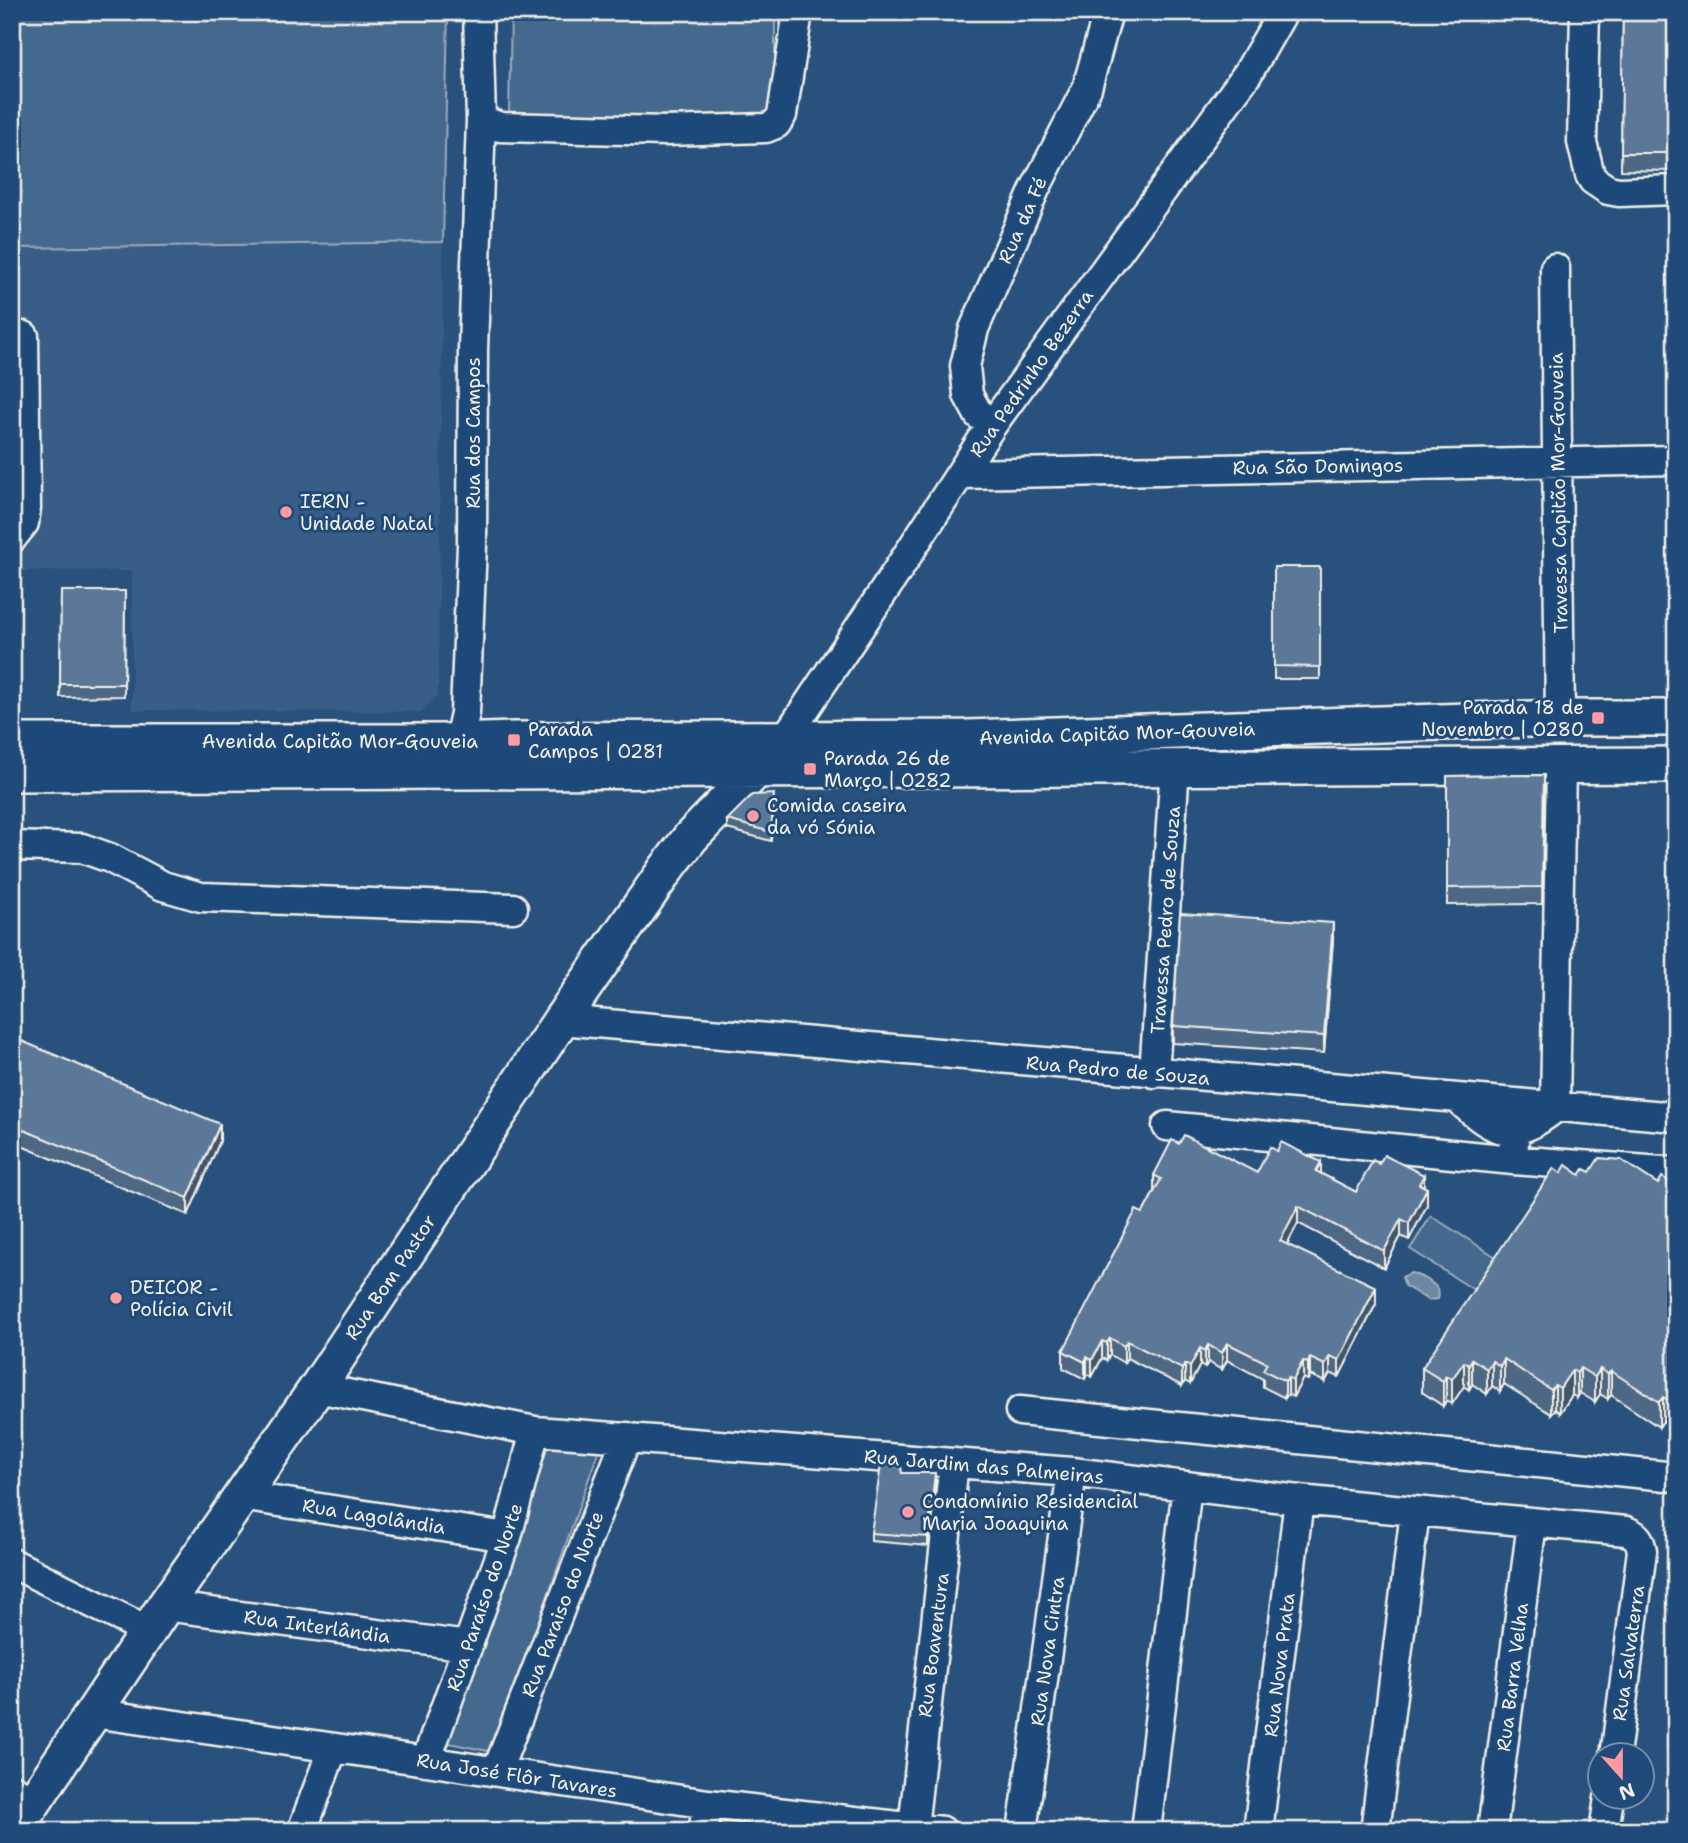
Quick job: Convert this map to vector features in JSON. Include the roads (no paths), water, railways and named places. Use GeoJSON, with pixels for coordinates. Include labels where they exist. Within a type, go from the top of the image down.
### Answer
{"type":"FeatureCollection","features":[{"type":"Feature","properties":{"kind":"main road","name":"Avenida Capitão Mor-Gouveia"},"geometry":{"type":"LineString","coordinates":[[12,773],[147,758],[453,742],[967,738],[1560,718],[1676,718]]}},
{"type":"Feature","properties":{"kind":"main road","name":"Rua Bom Pastor"},"geometry":{"type":"LineString","coordinates":[[14,1831],[23,1795],[93,1713],[317,1388],[561,1020],[691,837],[785,739]]}},
{"type":"Feature","properties":{"kind":"main road","name":"Avenida Capitão Mor-Gouveia"},"geometry":{"type":"LineString","coordinates":[[12,742],[147,758],[756,769],[1676,765]]}},
{"type":"Feature","properties":{"kind":"street","name":"Rua dos Campos"},"geometry":{"type":"LineString","coordinates":[[453,742],[461,731],[465,713],[472,545],[473,349],[481,120],[478,12]]}},
{"type":"Feature","properties":{"kind":"street"},"geometry":{"type":"LineString","coordinates":[[481,120],[500,127],[666,131],[766,128],[776,124],[782,116],[797,12]]}},
{"type":"Feature","properties":{"kind":"street","name":"Rua da Fé"},"geometry":{"type":"LineString","coordinates":[[992,425],[979,415],[968,395],[965,366],[974,329],[1035,189],[1087,88],[1108,12]]}},
{"type":"Feature","properties":{"kind":"street","name":"Rua Pedrinho Bezerra"},"geometry":{"type":"LineString","coordinates":[[785,739],[992,425],[1248,73],[1283,12]]}},
{"type":"Feature","properties":{"kind":"street"},"geometry":{"type":"LineString","coordinates":[[1585,12],[1582,142],[1590,175],[1608,190],[1619,192],[1676,190]]}},
{"type":"Feature","properties":{"kind":"street","name":"Travessa Capitão Mor-Gouveia"},"geometry":{"type":"LineString","coordinates":[[1555,268],[1560,718]]}},
{"type":"Feature","properties":{"kind":"street"},"geometry":{"type":"LineString","coordinates":[[12,538],[24,523],[26,508],[24,336]]}},
{"type":"Feature","properties":{"kind":"street","name":"Rua São Domingos"},"geometry":{"type":"LineString","coordinates":[[961,474],[1676,460]]}},
{"type":"Feature","properties":{"kind":"street"},"geometry":{"type":"LineString","coordinates":[[1459,1100],[1494,1127],[1514,1131],[1536,1123],[1555,1108],[1561,765]]}},
{"type":"Feature","properties":{"kind":"street","name":"Travessa Pedro de Souza"},"geometry":{"type":"LineString","coordinates":[[1154,1073],[1175,767]]}},
{"type":"Feature","properties":{"kind":"street"},"geometry":{"type":"LineString","coordinates":[[12,846],[82,848],[110,858],[163,886],[201,897],[513,908]]}},
{"type":"Feature","properties":{"kind":"street","name":"Rua Pedro de Souza"},"geometry":{"type":"LineString","coordinates":[[561,1020],[1676,1117]]}},
{"type":"Feature","properties":{"kind":"street"},"geometry":{"type":"LineString","coordinates":[[1167,1126],[1513,1160],[1676,1172]]}},
{"type":"Feature","properties":{"kind":"street"},"geometry":{"type":"LineString","coordinates":[[1513,1160],[1514,1131]]}},
{"type":"Feature","properties":{"kind":"street","name":"Rua Jardim das Palmeiras"},"geometry":{"type":"LineString","coordinates":[[317,1388],[535,1431],[1072,1472],[1299,1500],[1626,1531],[1635,1534],[1640,1540],[1642,1551]]}},
{"type":"Feature","properties":{"kind":"street"},"geometry":{"type":"LineString","coordinates":[[1020,1411],[1676,1477]]}},
{"type":"Feature","properties":{"kind":"street","name":"Rua Paraíso do Norte"},"geometry":{"type":"LineString","coordinates":[[426,1761],[507,1537],[535,1431]]}},
{"type":"Feature","properties":{"kind":"street","name":"Rua Paraiso do Norte"},"geometry":{"type":"LineString","coordinates":[[497,1771],[626,1437]]}},
{"type":"Feature","properties":{"kind":"street","name":"Rua Boaventura"},"geometry":{"type":"LineString","coordinates":[[913,1828],[954,1463]]}},
{"type":"Feature","properties":{"kind":"street","name":"Rua Nova Cintra"},"geometry":{"type":"LineString","coordinates":[[1022,1831],[1072,1472]]}},
{"type":"Feature","properties":{"kind":"street"},"geometry":{"type":"LineString","coordinates":[[1146,1831],[1187,1486]]}},
{"type":"Feature","properties":{"kind":"street","name":"Rua Lagolândia"},"geometry":{"type":"LineString","coordinates":[[241,1496],[507,1537]]}},
{"type":"Feature","properties":{"kind":"street","name":"Rua Nova Prata"},"geometry":{"type":"LineString","coordinates":[[1258,1831],[1299,1500]]}},
{"type":"Feature","properties":{"kind":"street"},"geometry":{"type":"LineString","coordinates":[[1375,1831],[1415,1512]]}},
{"type":"Feature","properties":{"kind":"street","name":"Rua Barra Velha"},"geometry":{"type":"LineString","coordinates":[[1492,1831],[1532,1523]]}},
{"type":"Feature","properties":{"kind":"street","name":"Rua Salvaterra"},"geometry":{"type":"LineString","coordinates":[[1617,1742],[1642,1551]]}},
{"type":"Feature","properties":{"kind":"street","name":"Rua Interlândia"},"geometry":{"type":"LineString","coordinates":[[12,1563],[157,1618],[468,1646]]}},
{"type":"Feature","properties":{"kind":"street","name":"Rua José Flôr Tavares"},"geometry":{"type":"LineString","coordinates":[[93,1713],[497,1771],[706,1817],[942,1831]]}},
{"type":"Feature","properties":{"kind":"street"},"geometry":{"type":"LineString","coordinates":[[302,1831],[333,1748]]}},
{"type":"Feature","properties":{"kind":"street"},"geometry":{"type":"LineString","coordinates":[[1604,1831],[1607,1812]]}},
{"type":"Feature","properties":{"kind":"place","name":"IERN - Unidade Natal"},"geometry":{"type":"Point","coordinates":[286,512]}},
{"type":"Feature","properties":{"kind":"place","name":"Parada 18 de Novembro | O280"},"geometry":{"type":"Point","coordinates":[1598,718]}},
{"type":"Feature","properties":{"kind":"place","name":"Parada Campos | O281"},"geometry":{"type":"Point","coordinates":[514,740]}},
{"type":"Feature","properties":{"kind":"place","name":"Parada 26 de Março | O282"},"geometry":{"type":"Point","coordinates":[810,769]}},
{"type":"Feature","properties":{"kind":"place","name":"Comida caseira da vó Sónia"},"geometry":{"type":"Point","coordinates":[753,816]}},
{"type":"Feature","properties":{"kind":"place","name":"DEICOR - Polícia Civil"},"geometry":{"type":"Point","coordinates":[116,1298]}},
{"type":"Feature","properties":{"kind":"place","name":"Condomínio Residencial Maria Joaquina"},"geometry":{"type":"Point","coordinates":[908,1512]}}]}
